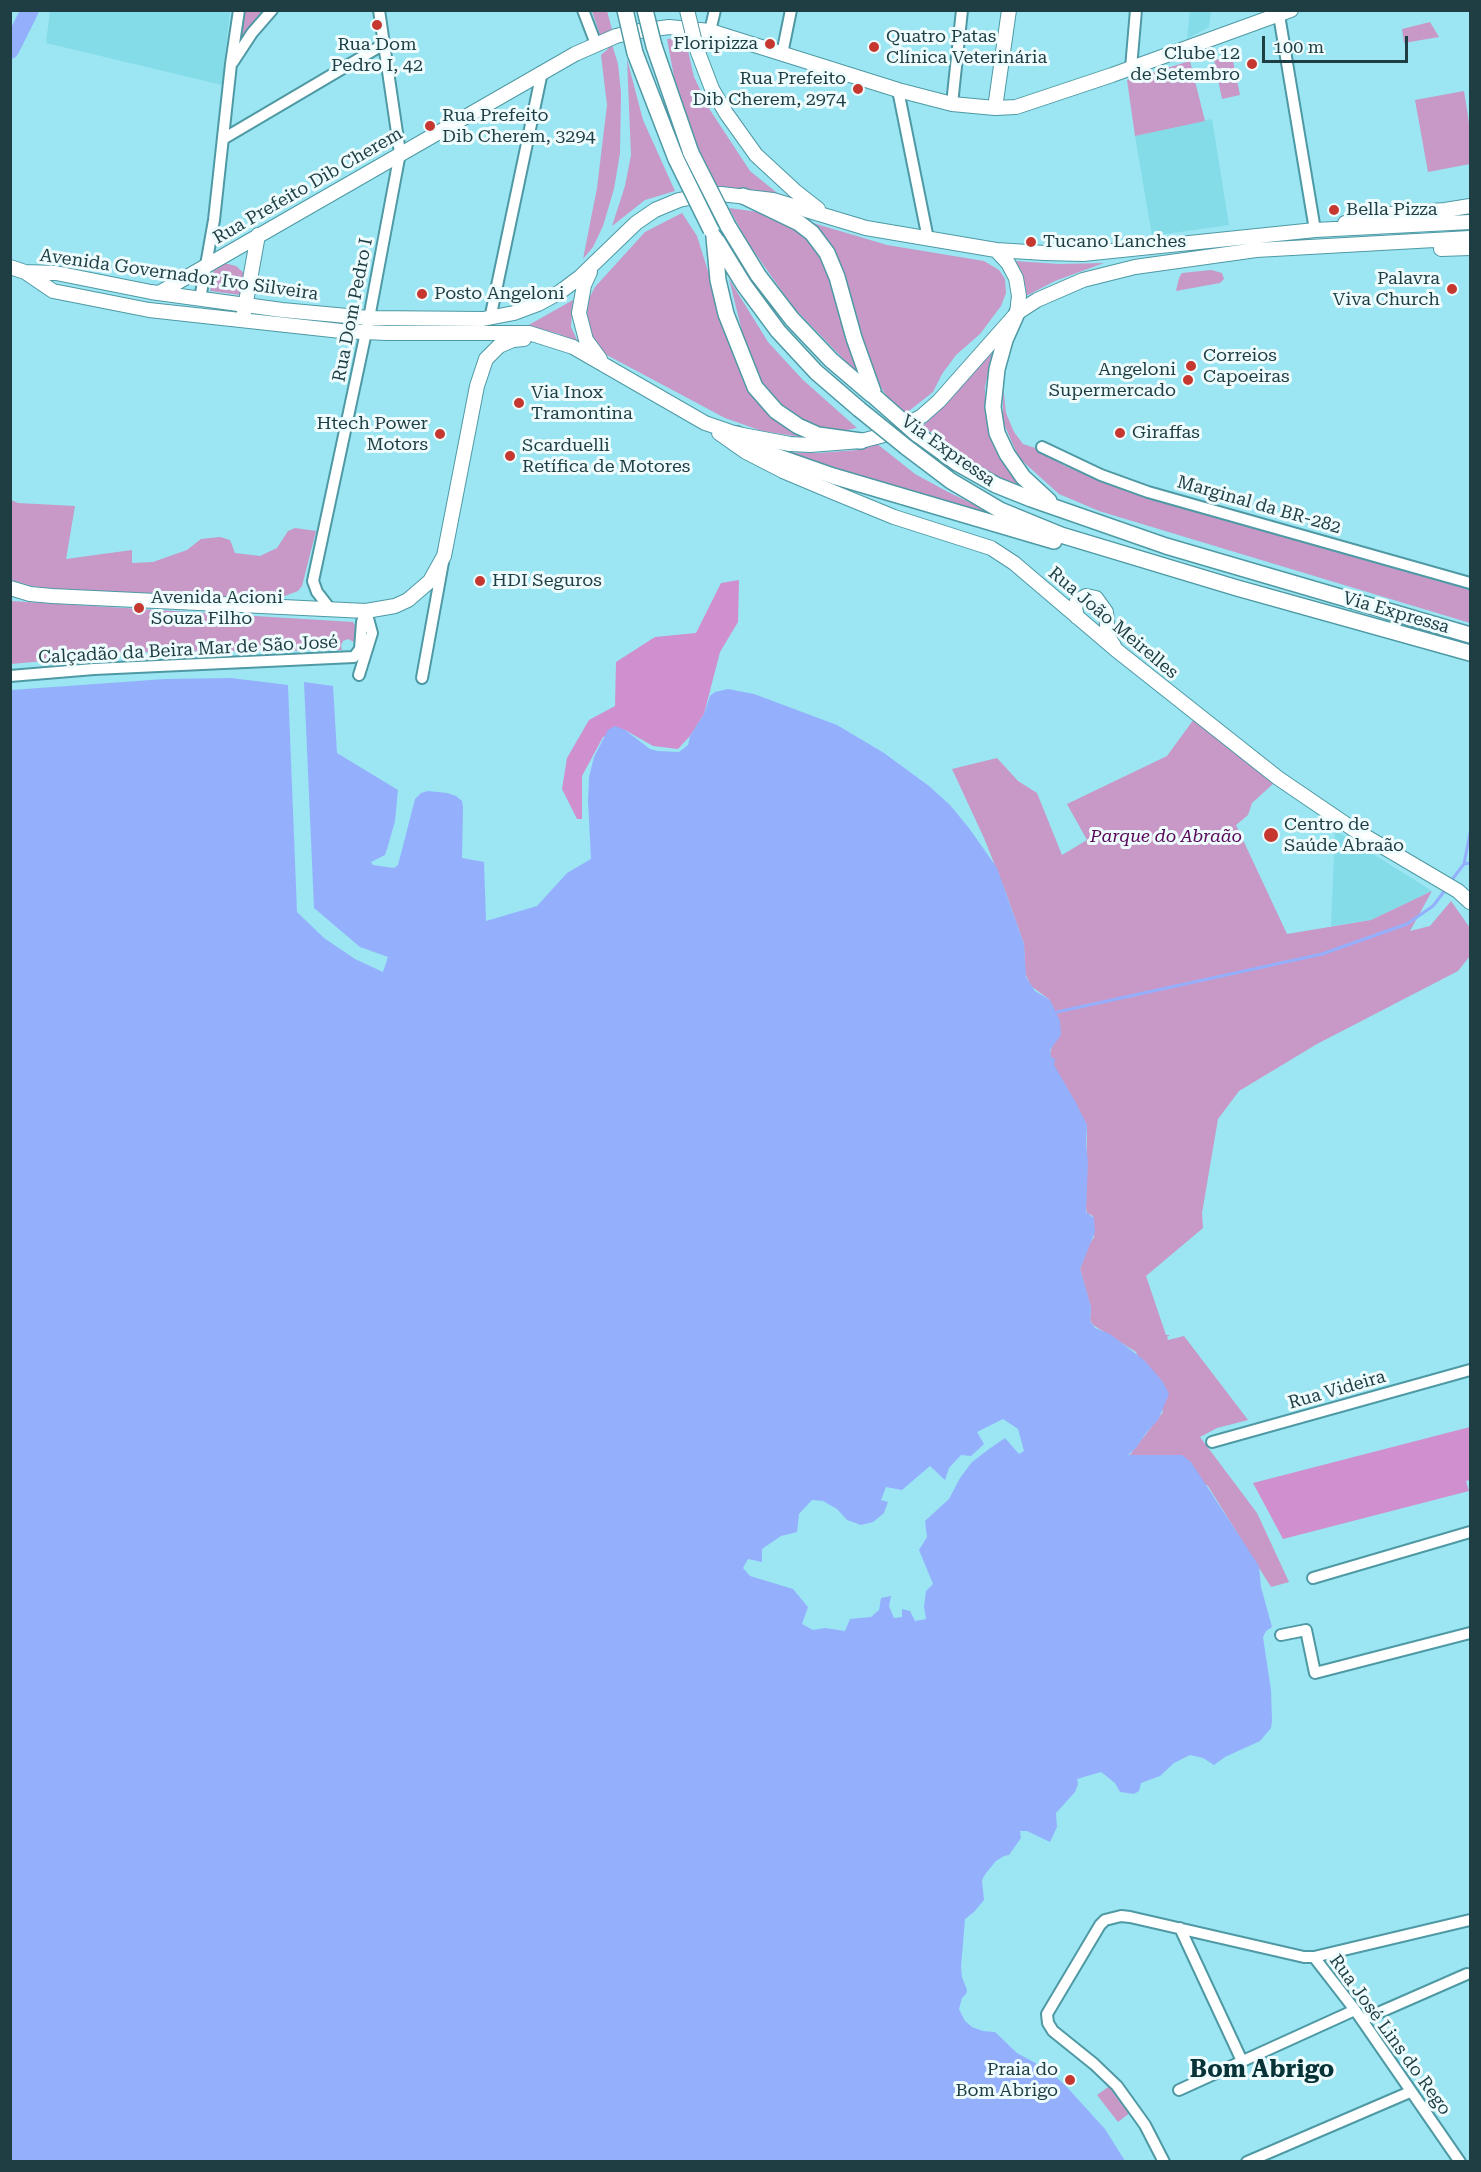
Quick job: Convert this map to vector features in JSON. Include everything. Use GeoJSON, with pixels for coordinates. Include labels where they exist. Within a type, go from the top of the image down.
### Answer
{"type":"FeatureCollection","features":[{"type":"Feature","properties":{"kind":"highway","name":"Via Expressa"},"geometry":{"type":"LineString","coordinates":[[625,10],[635,53],[676,159],[713,234],[744,285],[778,331],[816,372],[906,447],[951,481],[1000,510],[1061,535],[1237,588],[1470,653]]}},
{"type":"Feature","properties":{"kind":"highway","name":"Via Expressa"},"geometry":{"type":"LineString","coordinates":[[645,10],[664,76],[691,153],[728,226],[758,275],[792,320],[831,360],[917,434],[957,463],[996,485],[1059,508],[1166,546],[1470,635]]}},
{"type":"Feature","properties":{"kind":"highway"},"geometry":{"type":"LineString","coordinates":[[656,10],[657,46]]}},
{"type":"Feature","properties":{"kind":"highway"},"geometry":{"type":"LineString","coordinates":[[743,196],[799,223],[812,233],[827,253],[837,277],[854,338],[875,397]]}},
{"type":"Feature","properties":{"kind":"highway"},"geometry":{"type":"LineString","coordinates":[[713,234],[718,280],[726,314],[754,387],[776,411],[798,426],[818,435],[861,441]]}},
{"type":"Feature","properties":{"kind":"highway"},"geometry":{"type":"LineString","coordinates":[[1017,313],[996,369],[993,407],[997,433],[1007,454],[1023,477],[1041,495],[1059,508]]}},
{"type":"Feature","properties":{"kind":"highway"},"geometry":{"type":"LineString","coordinates":[[737,434],[773,455],[833,476],[1077,547],[1134,556]]}},
{"type":"Feature","properties":{"kind":"main road"},"geometry":{"type":"LineString","coordinates":[[687,10],[696,47],[712,89],[726,113],[756,155],[795,191],[830,217]]}},
{"type":"Feature","properties":{"kind":"main road"},"geometry":{"type":"LineString","coordinates":[[994,108],[1009,10]]}},
{"type":"Feature","properties":{"kind":"main road","name":"Rua Prefeito Dib Cherem"},"geometry":{"type":"LineString","coordinates":[[159,293],[542,72],[616,36],[648,29],[693,28],[898,90],[952,104],[994,108],[1016,107],[1285,13]]}},
{"type":"Feature","properties":{"kind":"main road","name":"Avenida Governador Ivo Silveira"},"geometry":{"type":"LineString","coordinates":[[16,269],[53,291],[148,310],[424,320],[490,319],[538,304],[560,292],[580,278],[636,223],[655,210],[679,200],[699,196],[721,194],[773,200],[866,228],[996,250],[1083,254],[1320,230],[1470,222]]}},
{"type":"Feature","properties":{"kind":"main road"},"geometry":{"type":"LineString","coordinates":[[1320,230],[1375,215],[1470,206]]}},
{"type":"Feature","properties":{"kind":"main road"},"geometry":{"type":"LineString","coordinates":[[244,313],[258,235]]}},
{"type":"Feature","properties":{"kind":"main road","name":"Avenida Governador Ivo Silveira"},"geometry":{"type":"LineString","coordinates":[[16,269],[56,273],[200,299],[244,313],[365,332],[482,334],[516,332],[543,337],[573,347],[705,423],[737,434],[790,444],[810,445],[861,441],[892,433],[922,416],[939,401],[1017,313],[1037,300],[1075,283],[1135,267],[1256,250],[1470,238]]}},
{"type":"Feature","properties":{"kind":"main road"},"geometry":{"type":"LineString","coordinates":[[1319,246],[1373,249],[1470,248]]}},
{"type":"Feature","properties":{"kind":"main road"},"geometry":{"type":"LineString","coordinates":[[996,250],[1008,263],[1016,278],[1017,313]]}},
{"type":"Feature","properties":{"kind":"main road"},"geometry":{"type":"LineString","coordinates":[[227,254],[237,254],[246,259],[252,267]]}},
{"type":"Feature","properties":{"kind":"main road"},"geometry":{"type":"LineString","coordinates":[[598,260],[584,285],[579,313],[586,340],[603,363]]}},
{"type":"Feature","properties":{"kind":"main road"},"geometry":{"type":"LineString","coordinates":[[10,588],[30,594],[51,596],[331,610],[366,611],[395,606],[408,600],[430,581],[444,556],[477,386],[486,359],[499,346],[513,340],[543,337]]}},
{"type":"Feature","properties":{"kind":"main road","name":"Rua João Meirelles"},"geometry":{"type":"LineString","coordinates":[[705,423],[746,452],[783,471],[894,517],[991,548],[1014,563],[1115,649],[1252,758],[1353,829],[1458,891],[1470,902]]}},
{"type":"Feature","properties":{"kind":"main road"},"geometry":{"type":"LineString","coordinates":[[1077,617],[1074,608],[1077,601],[1086,596],[1096,598],[1107,612],[1108,637],[1115,649]]}},
{"type":"Feature","properties":{"kind":"street"},"geometry":{"type":"LineString","coordinates":[[200,299],[207,266],[239,10]]}},
{"type":"Feature","properties":{"kind":"street"},"geometry":{"type":"LineString","coordinates":[[231,64],[252,33],[272,10]]}},
{"type":"Feature","properties":{"kind":"street","name":"Rua Dom Pedro I"},"geometry":{"type":"LineString","coordinates":[[331,610],[317,592],[313,581],[369,318],[400,153],[379,10]]}},
{"type":"Feature","properties":{"kind":"street"},"geometry":{"type":"LineString","coordinates":[[583,10],[596,44]]}},
{"type":"Feature","properties":{"kind":"street"},"geometry":{"type":"LineString","coordinates":[[710,32],[715,10]]}},
{"type":"Feature","properties":{"kind":"street"},"geometry":{"type":"LineString","coordinates":[[782,54],[791,10]]}},
{"type":"Feature","properties":{"kind":"street"},"geometry":{"type":"LineString","coordinates":[[952,104],[962,10]]}},
{"type":"Feature","properties":{"kind":"street"},"geometry":{"type":"LineString","coordinates":[[1131,68],[1136,10]]}},
{"type":"Feature","properties":{"kind":"street"},"geometry":{"type":"LineString","coordinates":[[1285,13],[1320,230]]}},
{"type":"Feature","properties":{"kind":"street"},"geometry":{"type":"LineString","coordinates":[[223,139],[384,44]]}},
{"type":"Feature","properties":{"kind":"street"},"geometry":{"type":"LineString","coordinates":[[490,319],[542,72]]}},
{"type":"Feature","properties":{"kind":"street"},"geometry":{"type":"LineString","coordinates":[[898,90],[928,239]]}},
{"type":"Feature","properties":{"kind":"street","name":"Marginal da BR-282"},"geometry":{"type":"LineString","coordinates":[[1042,447],[1101,475],[1148,492],[1470,583]]}},
{"type":"Feature","properties":{"kind":"street"},"geometry":{"type":"LineString","coordinates":[[422,678],[444,556]]}},
{"type":"Feature","properties":{"kind":"street"},"geometry":{"type":"LineString","coordinates":[[430,581],[437,594]]}},
{"type":"Feature","properties":{"kind":"street"},"geometry":{"type":"LineString","coordinates":[[358,675],[372,633],[366,611]]}},
{"type":"Feature","properties":{"kind":"street","name":"Calçadão da Beira Mar de São José"},"geometry":{"type":"LineString","coordinates":[[10,676],[94,669],[354,657],[360,649],[362,622],[366,611]]}},
{"type":"Feature","properties":{"kind":"street","name":"Rua Videira"},"geometry":{"type":"LineString","coordinates":[[1212,1442],[1470,1370]]}},
{"type":"Feature","properties":{"kind":"street"},"geometry":{"type":"LineString","coordinates":[[1313,1578],[1470,1532]]}},
{"type":"Feature","properties":{"kind":"street"},"geometry":{"type":"LineString","coordinates":[[1281,1635],[1306,1630],[1315,1673],[1470,1633]]}},
{"type":"Feature","properties":{"kind":"street"},"geometry":{"type":"LineString","coordinates":[[1164,2162],[1136,2111],[1117,2086],[1053,2031],[1048,2024],[1047,2014],[1105,1920],[1121,1916],[1130,1917],[1304,1957],[1314,1957],[1470,1920]]}},
{"type":"Feature","properties":{"kind":"street"},"geometry":{"type":"LineString","coordinates":[[1180,1928],[1242,2061]]}},
{"type":"Feature","properties":{"kind":"street","name":"Rua José Lins do Rego"},"geometry":{"type":"LineString","coordinates":[[1314,1957],[1355,2010],[1460,2162]]}},
{"type":"Feature","properties":{"kind":"street"},"geometry":{"type":"LineString","coordinates":[[1362,2020],[1467,1974]]}},
{"type":"Feature","properties":{"kind":"street"},"geometry":{"type":"LineString","coordinates":[[1179,2090],[1355,2010]]}},
{"type":"Feature","properties":{"kind":"street"},"geometry":{"type":"LineString","coordinates":[[1247,2162],[1410,2092]]}},
{"type":"Feature","properties":{"kind":"shaded area"},"geometry":{"type":"Polygon","coordinates":[[[50,10],[230,11],[222,85],[46,43],[50,10]]]}},
{"type":"Feature","properties":{"kind":"shaded area"},"geometry":{"type":"Polygon","coordinates":[[[1190,11],[1211,11],[1209,27],[1187,39],[1190,11]]]}},
{"type":"Feature","properties":{"kind":"shaded area"},"geometry":{"type":"Polygon","coordinates":[[[1212,119],[1229,225],[1152,236],[1135,136],[1212,119]]]}},
{"type":"Feature","properties":{"kind":"shaded area"},"geometry":{"type":"Polygon","coordinates":[[[739,580],[738,622],[720,652],[704,714],[690,736],[678,749],[653,746],[625,730],[603,737],[582,776],[582,819],[577,819],[562,789],[567,758],[589,720],[615,706],[616,662],[655,637],[696,633],[721,583],[739,580]]]}},
{"type":"Feature","properties":{"kind":"shaded area"},"geometry":{"type":"Polygon","coordinates":[[[231,678],[288,685],[297,912],[324,938],[355,959],[383,972],[388,957],[360,947],[314,908],[304,682],[333,686],[337,753],[398,790],[395,821],[385,855],[371,862],[373,865],[394,868],[398,865],[415,799],[421,793],[428,791],[456,796],[462,801],[463,807],[462,858],[484,862],[486,921],[537,906],[567,873],[591,859],[589,777],[594,757],[608,730],[615,726],[625,730],[650,749],[679,752],[688,745],[690,736],[704,714],[710,696],[715,692],[728,689],[754,694],[837,725],[884,753],[929,786],[950,805],[997,868],[1024,944],[1026,977],[1035,991],[1050,1000],[1060,1021],[1061,1035],[1050,1050],[1051,1057],[1055,1059],[1054,1065],[1087,1125],[1086,1212],[1094,1218],[1095,1232],[1080,1269],[1091,1307],[1090,1321],[1095,1328],[1110,1334],[1144,1360],[1163,1382],[1169,1394],[1158,1420],[1128,1455],[1182,1455],[1191,1462],[1259,1566],[1261,1587],[1272,1627],[1263,1637],[1271,1690],[1272,1721],[1271,1728],[1260,1741],[1225,1757],[1214,1765],[1203,1758],[1190,1755],[1174,1763],[1160,1776],[1141,1783],[1139,1791],[1134,1794],[1120,1792],[1115,1783],[1101,1772],[1077,1779],[1075,1792],[1056,1813],[1057,1827],[1050,1842],[1027,1831],[1020,1831],[1021,1838],[1009,1855],[996,1861],[986,1873],[982,1880],[984,1900],[965,1919],[961,1967],[967,1990],[959,2009],[965,2021],[972,2027],[995,2032],[1017,2053],[1048,2070],[1065,2085],[1105,2129],[1125,2161],[11,2161],[11,690],[165,679],[231,678]],[[1003,1419],[977,1432],[984,1444],[971,1456],[961,1455],[949,1468],[945,1480],[930,1466],[902,1490],[886,1487],[881,1500],[888,1502],[884,1513],[873,1522],[861,1525],[847,1520],[837,1509],[823,1501],[812,1500],[799,1514],[797,1532],[781,1536],[762,1549],[762,1562],[748,1559],[743,1568],[750,1576],[793,1589],[808,1607],[802,1624],[813,1630],[825,1628],[845,1631],[850,1619],[871,1617],[879,1610],[881,1598],[891,1596],[889,1606],[894,1618],[902,1617],[902,1609],[910,1611],[915,1621],[926,1619],[924,1607],[926,1591],[933,1584],[919,1550],[927,1537],[925,1521],[949,1499],[972,1462],[989,1449],[1005,1438],[1019,1454],[1024,1451],[1018,1429],[1003,1419]]]}},
{"type":"Feature","properties":{"kind":"shaded area"},"geometry":{"type":"Polygon","coordinates":[[[1335,830],[1432,891],[1371,920],[1331,926],[1335,830]]]}},
{"type":"Feature","properties":{"kind":"shaded area"},"geometry":{"type":"Polygon","coordinates":[[[1470,1427],[1470,1480],[1466,1481],[1469,1491],[1283,1539],[1253,1483],[1470,1427]]]}},
{"type":"Feature","properties":{"kind":"green space"},"geometry":{"type":"Polygon","coordinates":[[[245,11],[266,11],[240,48],[245,11]]]}},
{"type":"Feature","properties":{"kind":"green space"},"geometry":{"type":"Polygon","coordinates":[[[592,11],[607,11],[613,33],[601,38],[592,11]]]}},
{"type":"Feature","properties":{"kind":"green space"},"geometry":{"type":"Polygon","coordinates":[[[1430,22],[1439,37],[1404,43],[1402,29],[1430,22]]]}},
{"type":"Feature","properties":{"kind":"green space"},"geometry":{"type":"Polygon","coordinates":[[[685,38],[694,77],[710,110],[750,171],[781,196],[717,188],[695,144],[677,93],[667,39],[685,38]]]}},
{"type":"Feature","properties":{"kind":"green space"},"geometry":{"type":"Polygon","coordinates":[[[611,41],[618,64],[621,93],[620,153],[614,189],[603,226],[593,247],[583,259],[597,188],[607,105],[601,55],[608,49],[606,42],[611,41]]]}},
{"type":"Feature","properties":{"kind":"green space"},"geometry":{"type":"Polygon","coordinates":[[[1232,56],[1240,95],[1222,99],[1214,60],[1232,56]]]}},
{"type":"Feature","properties":{"kind":"green space"},"geometry":{"type":"Polygon","coordinates":[[[627,59],[643,120],[675,191],[645,200],[612,226],[625,186],[631,155],[627,59]]]}},
{"type":"Feature","properties":{"kind":"green space"},"geometry":{"type":"Polygon","coordinates":[[[1190,61],[1205,121],[1135,136],[1127,80],[1190,61]]]}},
{"type":"Feature","properties":{"kind":"green space"},"geometry":{"type":"Polygon","coordinates":[[[1464,91],[1470,129],[1470,164],[1428,172],[1415,100],[1464,91]]]}},
{"type":"Feature","properties":{"kind":"green space"},"geometry":{"type":"Polygon","coordinates":[[[729,208],[766,213],[794,224],[816,244],[830,270],[858,374],[793,307],[748,243],[729,208]]]}},
{"type":"Feature","properties":{"kind":"green space"},"geometry":{"type":"Polygon","coordinates":[[[682,213],[697,236],[735,357],[770,416],[789,430],[807,438],[762,431],[725,418],[603,353],[591,342],[585,313],[587,302],[595,287],[645,232],[682,213]]]}},
{"type":"Feature","properties":{"kind":"green space"},"geometry":{"type":"Polygon","coordinates":[[[813,223],[887,245],[984,261],[999,270],[1005,279],[1006,293],[1001,306],[980,334],[956,355],[942,374],[933,392],[905,414],[887,397],[874,376],[832,248],[813,223]]]}},
{"type":"Feature","properties":{"kind":"green space"},"geometry":{"type":"Polygon","coordinates":[[[1015,261],[1059,264],[1104,263],[1055,281],[1026,296],[1026,288],[1015,261]]]}},
{"type":"Feature","properties":{"kind":"green space"},"geometry":{"type":"Polygon","coordinates":[[[224,263],[236,266],[244,273],[240,295],[210,291],[214,269],[224,263]]]}},
{"type":"Feature","properties":{"kind":"green space"},"geometry":{"type":"Polygon","coordinates":[[[1211,270],[1222,273],[1224,279],[1220,283],[1176,291],[1182,273],[1211,270]]]}},
{"type":"Feature","properties":{"kind":"green space"},"geometry":{"type":"Polygon","coordinates":[[[729,279],[768,342],[802,379],[857,428],[842,431],[826,430],[799,421],[778,407],[761,387],[747,351],[729,279]]]}},
{"type":"Feature","properties":{"kind":"green space"},"geometry":{"type":"Polygon","coordinates":[[[573,300],[571,327],[578,342],[559,334],[527,326],[573,300]]]}},
{"type":"Feature","properties":{"kind":"green space"},"geometry":{"type":"Polygon","coordinates":[[[992,353],[985,387],[985,406],[990,431],[999,454],[1010,472],[1027,492],[982,470],[923,426],[992,353]]]}},
{"type":"Feature","properties":{"kind":"green space"},"geometry":{"type":"Polygon","coordinates":[[[1003,385],[1006,413],[1014,432],[1023,444],[1035,448],[1065,466],[1143,497],[1470,590],[1470,623],[1099,511],[1059,494],[1019,458],[1003,422],[1003,385]]]}},
{"type":"Feature","properties":{"kind":"green space"},"geometry":{"type":"Polygon","coordinates":[[[876,443],[915,474],[994,514],[941,501],[778,452],[818,453],[858,450],[876,443]]]}},
{"type":"Feature","properties":{"kind":"green space"},"geometry":{"type":"Polygon","coordinates":[[[11,500],[18,503],[75,506],[66,559],[132,550],[132,563],[153,562],[187,550],[201,539],[220,537],[230,540],[235,553],[260,556],[277,548],[288,531],[295,528],[316,531],[302,586],[298,591],[282,597],[264,600],[64,590],[31,586],[11,580],[11,500]]]}},
{"type":"Feature","properties":{"kind":"green space"},"geometry":{"type":"Polygon","coordinates":[[[11,601],[353,622],[357,629],[356,643],[348,639],[343,641],[342,650],[148,652],[11,664],[11,601]]]}},
{"type":"Feature","properties":{"kind":"green space","name":"Parque do Abraão"},"geometry":{"type":"Polygon","coordinates":[[[1194,719],[1274,783],[1252,803],[1248,815],[1236,825],[1287,934],[1371,920],[1432,891],[1410,931],[1430,926],[1451,901],[1470,928],[1470,956],[1458,971],[1317,1044],[1239,1091],[1218,1119],[1202,1213],[1203,1228],[1146,1276],[1166,1335],[1170,1335],[1167,1337],[1168,1340],[1184,1336],[1248,1420],[1217,1428],[1200,1437],[1257,1513],[1289,1582],[1271,1587],[1208,1486],[1154,1456],[1129,1456],[1163,1412],[1136,1352],[1093,1325],[1090,1320],[1091,1308],[1080,1269],[1094,1237],[1093,1216],[1087,1213],[1086,1208],[1087,1125],[1053,1065],[1050,1053],[1052,1046],[1050,1000],[1031,986],[1025,973],[1024,944],[1006,893],[952,769],[997,758],[1018,781],[1037,793],[1062,855],[1087,840],[1067,804],[1167,756],[1194,719]]]}},
{"type":"Feature","properties":{"kind":"green space"},"geometry":{"type":"Polygon","coordinates":[[[1111,2085],[1131,2112],[1118,2122],[1097,2095],[1111,2085]]]}},
{"type":"Feature","properties":{"kind":"waterway"},"geometry":{"type":"LineString","coordinates":[[10,50],[30,10]]}},
{"type":"Feature","properties":{"kind":"waterway"},"geometry":{"type":"LineString","coordinates":[[1464,864],[1470,833]]}},
{"type":"Feature","properties":{"kind":"waterway"},"geometry":{"type":"LineString","coordinates":[[1451,881],[1464,864],[1470,863]]}},
{"type":"Feature","properties":{"kind":"waterway"},"geometry":{"type":"LineString","coordinates":[[1057,1012],[1322,954],[1407,924],[1433,906],[1446,889]]}},
{"type":"Feature","properties":{"kind":"place","name":"Rua Dom Pedro I, 42"},"geometry":{"type":"Point","coordinates":[377,25]}},
{"type":"Feature","properties":{"kind":"place","name":"Floripizza"},"geometry":{"type":"Point","coordinates":[770,44]}},
{"type":"Feature","properties":{"kind":"place","name":"Quatro Patas Clínica Veterinária"},"geometry":{"type":"Point","coordinates":[874,47]}},
{"type":"Feature","properties":{"kind":"place","name":"Clube 12 de Setembro"},"geometry":{"type":"Point","coordinates":[1252,64]}},
{"type":"Feature","properties":{"kind":"place","name":"Rua Prefeito Dib Cherem, 2974"},"geometry":{"type":"Point","coordinates":[858,89]}},
{"type":"Feature","properties":{"kind":"place","name":"Rua Prefeito Dib Cherem, 3294"},"geometry":{"type":"Point","coordinates":[430,126]}},
{"type":"Feature","properties":{"kind":"place","name":"Bella Pizza"},"geometry":{"type":"Point","coordinates":[1334,210]}},
{"type":"Feature","properties":{"kind":"place","name":"Tucano Lanches"},"geometry":{"type":"Point","coordinates":[1031,242]}},
{"type":"Feature","properties":{"kind":"place","name":"Palavra Viva Church"},"geometry":{"type":"Point","coordinates":[1452,289]}},
{"type":"Feature","properties":{"kind":"place","name":"Posto Angeloni"},"geometry":{"type":"Point","coordinates":[422,294]}},
{"type":"Feature","properties":{"kind":"place","name":"Correios Capoeiras"},"geometry":{"type":"Point","coordinates":[1191,366]}},
{"type":"Feature","properties":{"kind":"place","name":"Angeloni Supermercado"},"geometry":{"type":"Point","coordinates":[1188,380]}},
{"type":"Feature","properties":{"kind":"place","name":"Via Inox Tramontina"},"geometry":{"type":"Point","coordinates":[519,403]}},
{"type":"Feature","properties":{"kind":"place","name":"Giraffas"},"geometry":{"type":"Point","coordinates":[1120,433]}},
{"type":"Feature","properties":{"kind":"place","name":"Htech Power Motors"},"geometry":{"type":"Point","coordinates":[440,434]}},
{"type":"Feature","properties":{"kind":"place","name":"Scarduelli Retífica de Motores"},"geometry":{"type":"Point","coordinates":[510,456]}},
{"type":"Feature","properties":{"kind":"place","name":"HDI Seguros"},"geometry":{"type":"Point","coordinates":[480,581]}},
{"type":"Feature","properties":{"kind":"place","name":"Avenida Acioni Souza Filho"},"geometry":{"type":"Point","coordinates":[139,608]}},
{"type":"Feature","properties":{"kind":"place","name":"Centro de Saúde Abraão"},"geometry":{"type":"Point","coordinates":[1271,835]}},
{"type":"Feature","properties":{"kind":"place","name":"Praia do Bom Abrigo"},"geometry":{"type":"Point","coordinates":[1070,2080]}},
{"type":"Feature","properties":{"kind":"district","name":"Bom Abrigo"},"geometry":{"type":"Point","coordinates":[1262,2070]}}]}
